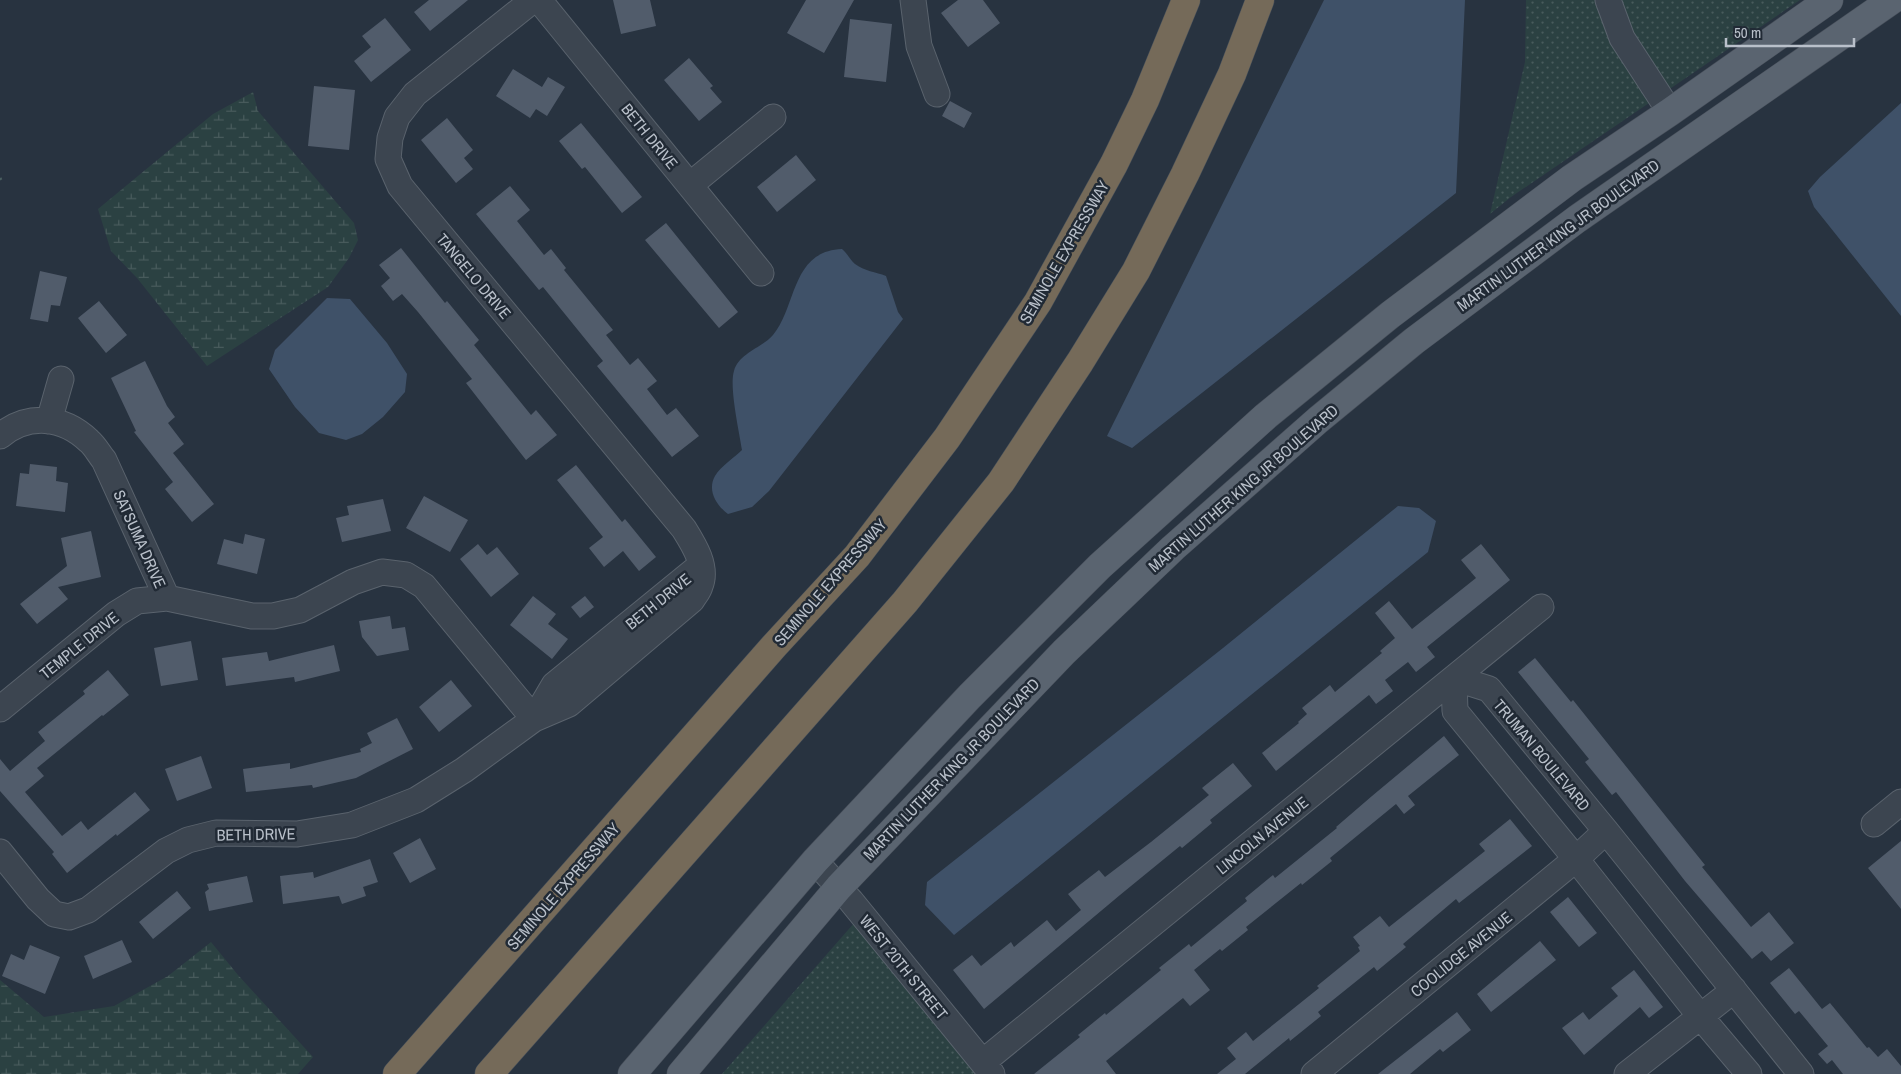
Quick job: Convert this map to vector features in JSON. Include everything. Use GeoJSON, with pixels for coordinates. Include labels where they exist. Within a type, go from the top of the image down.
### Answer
{"type":"FeatureCollection","features":[{"type":"Feature","properties":{"kind":"highway","name":"SEMINOLE EXPRESSWAY"},"geometry":{"type":"LineString","coordinates":[[397,1074],[768,653],[856,556],[947,438],[1038,302],[1114,164],[1145,100],[1186,0]]}},
{"type":"Feature","properties":{"kind":"highway"},"geometry":{"type":"LineString","coordinates":[[489,1074],[904,602],[1001,482],[1080,362],[1136,271],[1185,174],[1232,74],[1260,0]]}},
{"type":"Feature","properties":{"kind":"main road"},"geometry":{"type":"LineString","coordinates":[[632,1074],[815,861],[970,696],[1100,566],[1266,416],[1463,258],[1572,178],[1670,112],[1829,0]]}},
{"type":"Feature","properties":{"kind":"main road","name":"MARTIN LUTHER KING JR BOULEVARD"},"geometry":{"type":"LineString","coordinates":[[681,1074],[839,887],[1064,652],[1173,548],[1318,420],[1414,341],[1569,224],[1892,0]]}},
{"type":"Feature","properties":{"kind":"main road"},"geometry":{"type":"LineString","coordinates":[[1670,112],[1689,141]]}},
{"type":"Feature","properties":{"kind":"street","name":"TANGELO DRIVE"},"geometry":{"type":"LineString","coordinates":[[533,0],[415,94],[397,116],[390,138],[388,159],[400,186],[684,529],[698,552],[701,565]]}},
{"type":"Feature","properties":{"kind":"street","name":"BETH DRIVE"},"geometry":{"type":"LineString","coordinates":[[540,0],[761,273]]}},
{"type":"Feature","properties":{"kind":"street"},"geometry":{"type":"LineString","coordinates":[[913,0],[920,46],[937,94]]}},
{"type":"Feature","properties":{"kind":"street"},"geometry":{"type":"LineString","coordinates":[[1608,0],[1622,38],[1670,112]]}},
{"type":"Feature","properties":{"kind":"street"},"geometry":{"type":"LineString","coordinates":[[690,185],[773,117]]}},
{"type":"Feature","properties":{"kind":"street"},"geometry":{"type":"LineString","coordinates":[[48,421],[61,379]]}},
{"type":"Feature","properties":{"kind":"street","name":"SATSUMA DRIVE"},"geometry":{"type":"LineString","coordinates":[[0,436],[20,424],[38,419],[70,428],[89,441],[104,460],[167,598],[252,616],[273,616],[300,610],[353,582],[382,572],[406,575],[424,586],[534,719]]}},
{"type":"Feature","properties":{"kind":"street","name":"BETH DRIVE"},"geometry":{"type":"LineString","coordinates":[[0,852],[38,898],[54,914],[69,917],[88,910],[166,851],[188,840],[216,833],[296,834],[324,830],[352,825],[416,800],[464,770],[534,719],[569,704],[692,600],[701,585],[701,565]]}},
{"type":"Feature","properties":{"kind":"street","name":"TEMPLE DRIVE"},"geometry":{"type":"LineString","coordinates":[[0,709],[116,614],[137,601],[167,598]]}},
{"type":"Feature","properties":{"kind":"street","name":"LINCOLN AVENUE"},"geometry":{"type":"LineString","coordinates":[[987,1068],[1454,678],[1542,607]]}},
{"type":"Feature","properties":{"kind":"street"},"geometry":{"type":"LineString","coordinates":[[1454,678],[1454,711],[1749,1074]]}},
{"type":"Feature","properties":{"kind":"street","name":"TRUMAN BOULEVARD"},"geometry":{"type":"LineString","coordinates":[[1454,678],[1488,690],[1606,831],[1801,1074]]}},
{"type":"Feature","properties":{"kind":"street"},"geometry":{"type":"LineString","coordinates":[[1874,824],[1901,802]]}},
{"type":"Feature","properties":{"kind":"street","name":"COOLIDGE AVENUE"},"geometry":{"type":"LineString","coordinates":[[1314,1074],[1576,860],[1606,831]]}},
{"type":"Feature","properties":{"kind":"street","name":"WEST 20TH STREET"},"geometry":{"type":"LineString","coordinates":[[815,861],[839,887],[987,1068]]}},
{"type":"Feature","properties":{"kind":"street"},"geometry":{"type":"LineString","coordinates":[[1627,1074],[1734,990]]}},
{"type":"Feature","properties":{"kind":"green space"},"geometry":{"type":"Polygon","coordinates":[[[1526,0],[1800,0],[1511,197],[1490,214],[1525,62],[1526,0]]]}},
{"type":"Feature","properties":{"kind":"green space"},"geometry":{"type":"Polygon","coordinates":[[[253,92],[258,111],[354,223],[358,240],[349,258],[328,287],[207,366],[137,278],[111,251],[98,209],[213,114],[253,92]]]}},
{"type":"Feature","properties":{"kind":"green space"},"geometry":{"type":"Polygon","coordinates":[[[855,922],[979,1074],[722,1074],[855,922]]]}},
{"type":"Feature","properties":{"kind":"green space"},"geometry":{"type":"Polygon","coordinates":[[[211,942],[238,975],[313,1057],[298,1074],[0,1074],[0,980],[44,1017],[114,1006],[168,976],[211,942]]]}},
{"type":"Feature","properties":{"kind":"water"},"geometry":{"type":"Polygon","coordinates":[[[1324,0],[1465,0],[1456,193],[1132,448],[1107,436],[1324,0]]]}},
{"type":"Feature","properties":{"kind":"water"},"geometry":{"type":"Polygon","coordinates":[[[1901,103],[1901,316],[1814,207],[1808,191],[1820,177],[1901,103]]]}},
{"type":"Feature","properties":{"kind":"water"},"geometry":{"type":"Polygon","coordinates":[[[842,249],[859,266],[886,276],[898,312],[903,319],[769,491],[752,507],[728,514],[714,497],[712,487],[718,472],[742,450],[734,398],[734,371],[746,355],[773,335],[781,323],[804,269],[813,259],[825,252],[842,249]]]}},
{"type":"Feature","properties":{"kind":"water"},"geometry":{"type":"Polygon","coordinates":[[[327,298],[350,299],[387,343],[407,374],[405,392],[383,417],[362,434],[346,440],[319,433],[295,407],[269,369],[275,350],[327,298]]]}},
{"type":"Feature","properties":{"kind":"water"},"geometry":{"type":"Polygon","coordinates":[[[1398,506],[1419,508],[1436,521],[1428,552],[954,935],[925,905],[927,882],[1223,648],[1398,506]]]}},
{"type":"Feature","properties":{"kind":"building"},"geometry":{"type":"Polygon","coordinates":[[[429,0],[468,0],[430,31],[414,12],[429,0]]]}},
{"type":"Feature","properties":{"kind":"building"},"geometry":{"type":"Polygon","coordinates":[[[613,0],[650,0],[656,26],[621,34],[613,0]]]}},
{"type":"Feature","properties":{"kind":"building"},"geometry":{"type":"Polygon","coordinates":[[[806,0],[854,0],[824,53],[787,33],[806,0]]]}},
{"type":"Feature","properties":{"kind":"building"},"geometry":{"type":"Polygon","coordinates":[[[958,0],[983,0],[1000,23],[968,47],[941,13],[958,0]]]}},
{"type":"Feature","properties":{"kind":"building"},"geometry":{"type":"Polygon","coordinates":[[[385,18],[411,50],[371,82],[354,61],[371,47],[362,36],[385,18]]]}},
{"type":"Feature","properties":{"kind":"building"},"geometry":{"type":"Polygon","coordinates":[[[850,19],[892,24],[886,82],[844,77],[850,19]]]}},
{"type":"Feature","properties":{"kind":"building"},"geometry":{"type":"Polygon","coordinates":[[[689,58],[713,86],[710,88],[722,102],[699,121],[664,80],[689,58]]]}},
{"type":"Feature","properties":{"kind":"building"},"geometry":{"type":"Polygon","coordinates":[[[513,69],[542,87],[548,77],[565,87],[547,116],[536,109],[530,118],[496,96],[513,69]]]}},
{"type":"Feature","properties":{"kind":"building"},"geometry":{"type":"Polygon","coordinates":[[[314,86],[355,90],[349,150],[308,146],[314,86]]]}},
{"type":"Feature","properties":{"kind":"building"},"geometry":{"type":"Polygon","coordinates":[[[950,101],[972,113],[964,128],[942,116],[950,101]]]}},
{"type":"Feature","properties":{"kind":"building"},"geometry":{"type":"Polygon","coordinates":[[[447,118],[473,150],[464,158],[473,169],[456,183],[421,140],[447,118]]]}},
{"type":"Feature","properties":{"kind":"building"},"geometry":{"type":"Polygon","coordinates":[[[581,123],[642,197],[622,213],[585,167],[582,169],[559,141],[581,123]]]}},
{"type":"Feature","properties":{"kind":"building"},"geometry":{"type":"Polygon","coordinates":[[[796,155],[816,180],[777,212],[757,187],[796,155]]]}},
{"type":"Feature","properties":{"kind":"building"},"geometry":{"type":"Polygon","coordinates":[[[510,186],[530,210],[517,221],[544,255],[551,249],[566,268],[564,270],[613,330],[606,335],[630,365],[638,358],[657,381],[647,389],[667,415],[676,408],[699,436],[672,457],[597,366],[603,361],[543,287],[539,290],[476,214],[510,186]]]}},
{"type":"Feature","properties":{"kind":"building"},"geometry":{"type":"Polygon","coordinates":[[[666,223],[738,312],[719,328],[645,240],[666,223]]]}},
{"type":"Feature","properties":{"kind":"building"},"geometry":{"type":"Polygon","coordinates":[[[401,248],[445,303],[447,301],[479,340],[474,345],[531,415],[536,410],[557,435],[526,460],[466,383],[472,379],[418,312],[402,294],[393,301],[381,286],[390,278],[379,265],[401,248]]]}},
{"type":"Feature","properties":{"kind":"building"},"geometry":{"type":"Polygon","coordinates":[[[40,271],[67,277],[60,306],[51,305],[48,322],[30,319],[40,271]]]}},
{"type":"Feature","properties":{"kind":"building"},"geometry":{"type":"Polygon","coordinates":[[[99,301],[127,335],[106,353],[78,318],[99,301]]]}},
{"type":"Feature","properties":{"kind":"building"},"geometry":{"type":"Polygon","coordinates":[[[145,361],[167,406],[175,417],[168,423],[184,444],[173,453],[214,504],[192,522],[165,489],[173,482],[134,432],[136,431],[111,378],[145,361]]]}},
{"type":"Feature","properties":{"kind":"building"},"geometry":{"type":"Polygon","coordinates":[[[30,464],[57,467],[56,481],[68,483],[65,512],[16,506],[20,473],[29,474],[30,464]]]}},
{"type":"Feature","properties":{"kind":"building"},"geometry":{"type":"Polygon","coordinates":[[[576,465],[622,522],[625,519],[656,557],[639,571],[623,551],[604,567],[589,548],[603,537],[557,480],[576,465]]]}},
{"type":"Feature","properties":{"kind":"building"},"geometry":{"type":"Polygon","coordinates":[[[424,496],[468,520],[450,552],[406,528],[424,496]]]}},
{"type":"Feature","properties":{"kind":"building"},"geometry":{"type":"Polygon","coordinates":[[[383,499],[391,531],[342,542],[336,518],[349,515],[347,506],[383,499]]]}},
{"type":"Feature","properties":{"kind":"building"},"geometry":{"type":"Polygon","coordinates":[[[91,531],[101,577],[58,587],[68,599],[37,624],[20,604],[67,566],[61,538],[91,531]]]}},
{"type":"Feature","properties":{"kind":"building"},"geometry":{"type":"Polygon","coordinates":[[[245,534],[265,539],[257,574],[217,564],[224,539],[243,544],[245,534]]]}},
{"type":"Feature","properties":{"kind":"building"},"geometry":{"type":"Polygon","coordinates":[[[478,544],[487,555],[497,547],[519,574],[491,597],[460,559],[478,544]]]}},
{"type":"Feature","properties":{"kind":"building"},"geometry":{"type":"Polygon","coordinates":[[[1481,544],[1510,580],[1427,647],[1435,657],[1416,672],[1408,662],[1385,680],[1393,691],[1376,704],[1369,695],[1276,771],[1262,753],[1299,723],[1307,714],[1302,708],[1330,685],[1335,692],[1382,653],[1380,651],[1395,638],[1375,613],[1389,601],[1412,629],[1476,578],[1461,560],[1481,544]]]}},
{"type":"Feature","properties":{"kind":"building"},"geometry":{"type":"Polygon","coordinates":[[[533,596],[556,614],[548,624],[568,639],[552,659],[510,625],[533,596]]]}},
{"type":"Feature","properties":{"kind":"building"},"geometry":{"type":"Polygon","coordinates":[[[585,596],[594,607],[580,618],[571,607],[585,596]]]}},
{"type":"Feature","properties":{"kind":"building"},"geometry":{"type":"Polygon","coordinates":[[[390,616],[392,629],[405,627],[409,650],[377,656],[362,637],[359,621],[390,616]]]}},
{"type":"Feature","properties":{"kind":"building"},"geometry":{"type":"Polygon","coordinates":[[[191,641],[198,680],[161,686],[154,648],[191,641]]]}},
{"type":"Feature","properties":{"kind":"building"},"geometry":{"type":"Polygon","coordinates":[[[334,645],[340,671],[295,682],[294,677],[226,686],[222,658],[267,652],[269,661],[334,645]]]}},
{"type":"Feature","properties":{"kind":"building"},"geometry":{"type":"Polygon","coordinates":[[[1535,658],[1571,702],[1573,700],[1705,865],[1702,867],[1751,927],[1769,912],[1794,943],[1771,961],[1762,951],[1752,959],[1685,881],[1616,792],[1612,795],[1585,762],[1589,759],[1518,672],[1535,658]]]}},
{"type":"Feature","properties":{"kind":"building"},"geometry":{"type":"Polygon","coordinates":[[[108,670],[129,695],[37,768],[44,776],[25,792],[62,836],[81,821],[88,830],[135,792],[150,810],[67,873],[52,854],[54,852],[0,791],[0,759],[10,771],[45,741],[38,732],[85,694],[83,691],[108,670]]]}},
{"type":"Feature","properties":{"kind":"building"},"geometry":{"type":"Polygon","coordinates":[[[451,680],[472,706],[439,732],[419,707],[451,680]]]}},
{"type":"Feature","properties":{"kind":"building"},"geometry":{"type":"Polygon","coordinates":[[[397,718],[413,749],[356,778],[313,788],[312,785],[246,792],[243,769],[290,763],[290,769],[361,752],[360,749],[372,743],[367,733],[397,718]]]}},
{"type":"Feature","properties":{"kind":"building"},"geometry":{"type":"Polygon","coordinates":[[[1444,736],[1459,755],[1408,796],[1415,805],[1404,814],[1396,804],[1330,858],[1332,861],[1246,927],[1248,930],[1222,951],[1220,949],[1194,970],[1210,990],[1190,1006],[1183,998],[1106,1061],[1116,1074],[1034,1074],[1080,1037],[1078,1035],[1105,1013],[1106,1015],[1161,970],[1159,968],[1189,944],[1191,947],[1247,901],[1245,898],[1273,875],[1275,878],[1337,828],[1444,736]]]}},
{"type":"Feature","properties":{"kind":"building"},"geometry":{"type":"Polygon","coordinates":[[[201,756],[212,788],[177,801],[165,769],[201,756]]]}},
{"type":"Feature","properties":{"kind":"building"},"geometry":{"type":"Polygon","coordinates":[[[1233,763],[1252,786],[1210,820],[1212,823],[1182,848],[1180,846],[984,1009],[953,970],[972,955],[981,966],[1011,942],[1014,947],[1047,920],[1056,931],[1081,910],[1068,894],[1099,870],[1105,877],[1151,842],[1209,795],[1202,788],[1233,763]]]}},
{"type":"Feature","properties":{"kind":"building"},"geometry":{"type":"Polygon","coordinates":[[[1510,819],[1532,846],[1459,903],[1456,899],[1403,944],[1406,947],[1377,971],[1374,967],[1318,1012],[1321,1016],[1290,1041],[1289,1038],[1245,1074],[1217,1074],[1236,1059],[1227,1048],[1246,1032],[1253,1041],[1319,988],[1317,986],[1360,951],[1358,947],[1360,946],[1353,937],[1380,916],[1389,927],[1485,851],[1479,844],[1510,819]]]}},
{"type":"Feature","properties":{"kind":"building"},"geometry":{"type":"Polygon","coordinates":[[[420,838],[436,869],[410,883],[393,853],[420,838]]]}},
{"type":"Feature","properties":{"kind":"building"},"geometry":{"type":"Polygon","coordinates":[[[1901,841],[1901,909],[1868,868],[1901,841]]]}},
{"type":"Feature","properties":{"kind":"building"},"geometry":{"type":"Polygon","coordinates":[[[370,859],[378,882],[363,887],[366,896],[342,904],[339,896],[283,904],[280,876],[313,872],[314,878],[370,859]]]}},
{"type":"Feature","properties":{"kind":"building"},"geometry":{"type":"Polygon","coordinates":[[[247,876],[253,902],[209,911],[205,892],[209,889],[207,884],[247,876]]]}},
{"type":"Feature","properties":{"kind":"building"},"geometry":{"type":"Polygon","coordinates":[[[177,891],[191,908],[153,939],[139,922],[177,891]]]}},
{"type":"Feature","properties":{"kind":"building"},"geometry":{"type":"Polygon","coordinates":[[[1568,897],[1597,933],[1579,947],[1550,912],[1568,897]]]}},
{"type":"Feature","properties":{"kind":"building"},"geometry":{"type":"Polygon","coordinates":[[[122,940],[132,962],[93,979],[84,956],[122,940]]]}},
{"type":"Feature","properties":{"kind":"building"},"geometry":{"type":"Polygon","coordinates":[[[1540,941],[1556,960],[1491,1012],[1477,994],[1540,941]]]}},
{"type":"Feature","properties":{"kind":"building"},"geometry":{"type":"Polygon","coordinates":[[[30,945],[60,957],[45,994],[2,976],[11,954],[24,960],[30,945]]]}},
{"type":"Feature","properties":{"kind":"building"},"geometry":{"type":"Polygon","coordinates":[[[1789,968],[1822,1009],[1830,1003],[1867,1048],[1869,1047],[1878,1057],[1887,1049],[1901,1066],[1901,1074],[1843,1074],[1832,1060],[1827,1064],[1818,1054],[1828,1046],[1799,1011],[1795,1014],[1770,983],[1789,968]]]}},
{"type":"Feature","properties":{"kind":"building"},"geometry":{"type":"Polygon","coordinates":[[[1634,970],[1663,1007],[1649,1018],[1640,1007],[1584,1055],[1562,1028],[1583,1012],[1589,1020],[1618,996],[1611,988],[1634,970]]]}},
{"type":"Feature","properties":{"kind":"building"},"geometry":{"type":"Polygon","coordinates":[[[1457,1012],[1471,1030],[1443,1052],[1440,1049],[1410,1074],[1378,1074],[1457,1012]]]}}]}
